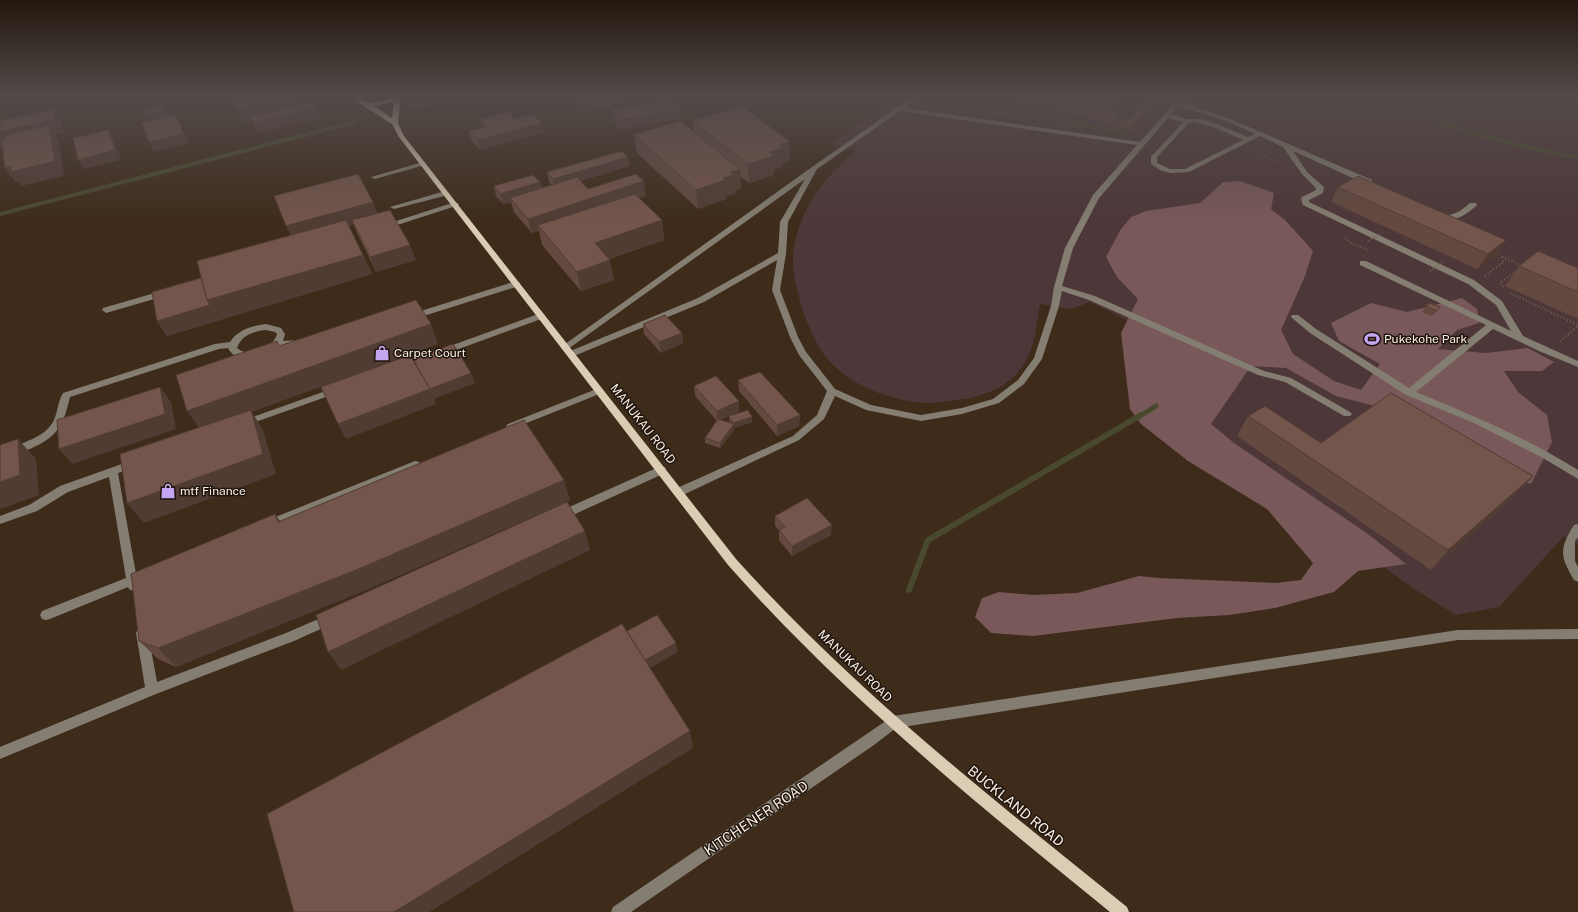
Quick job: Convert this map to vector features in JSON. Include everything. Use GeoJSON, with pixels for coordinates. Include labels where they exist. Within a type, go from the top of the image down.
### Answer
{"type":"FeatureCollection","features":[{"type":"Feature","properties":{"kind":"main road","name":"MANUKAU ROAD"},"geometry":{"type":"LineString","coordinates":[[402,138],[732,562],[766,600],[893,722]]}},
{"type":"Feature","properties":{"kind":"main road","name":"BUCKLAND ROAD"},"geometry":{"type":"LineString","coordinates":[[893,722],[989,805],[1122,912]]}},
{"type":"Feature","properties":{"kind":"street"},"geometry":{"type":"LineString","coordinates":[[568,351],[814,168],[858,138]]}},
{"type":"Feature","properties":{"kind":"street"},"geometry":{"type":"LineString","coordinates":[[1096,138],[1141,144]]}},
{"type":"Feature","properties":{"kind":"street"},"geometry":{"type":"LineString","coordinates":[[814,168],[784,222],[782,254],[776,290],[794,337],[802,353],[832,391],[869,408],[921,418],[962,411],[996,401],[1022,382],[1038,359],[1055,306],[1058,287],[1069,248],[1096,196],[1147,138]]}},
{"type":"Feature","properties":{"kind":"street"},"geometry":{"type":"LineString","coordinates":[[1172,138],[1154,158],[1154,164],[1165,170],[1179,172],[1187,171],[1253,138]]}},
{"type":"Feature","properties":{"kind":"street"},"geometry":{"type":"LineString","coordinates":[[1242,138],[1248,140]]}},
{"type":"Feature","properties":{"kind":"street"},"geometry":{"type":"LineString","coordinates":[[1269,138],[1360,177],[1369,182],[1372,187]]}},
{"type":"Feature","properties":{"kind":"street"},"geometry":{"type":"LineString","coordinates":[[1285,144],[1304,173],[1320,187],[1320,191],[1305,199],[1306,203],[1471,282],[1498,303],[1520,339]]}},
{"type":"Feature","properties":{"kind":"street"},"geometry":{"type":"LineString","coordinates":[[375,178],[423,164]]}},
{"type":"Feature","properties":{"kind":"street"},"geometry":{"type":"LineString","coordinates":[[394,207],[445,193]]}},
{"type":"Feature","properties":{"kind":"street"},"geometry":{"type":"LineString","coordinates":[[378,228],[455,205]]}},
{"type":"Feature","properties":{"kind":"street"},"geometry":{"type":"LineString","coordinates":[[1435,216],[1447,218],[1456,217],[1472,205]]}},
{"type":"Feature","properties":{"kind":"street"},"geometry":{"type":"LineString","coordinates":[[568,351],[701,300],[782,254]]}},
{"type":"Feature","properties":{"kind":"street"},"geometry":{"type":"LineString","coordinates":[[1363,263],[1542,350],[1578,364]]}},
{"type":"Feature","properties":{"kind":"street"},"geometry":{"type":"LineString","coordinates":[[405,319],[516,284]]}},
{"type":"Feature","properties":{"kind":"street"},"geometry":{"type":"LineString","coordinates":[[1058,287],[1092,298],[1260,373],[1288,380],[1347,414]]}},
{"type":"Feature","properties":{"kind":"street"},"geometry":{"type":"LineString","coordinates":[[106,310],[174,290]]}},
{"type":"Feature","properties":{"kind":"street"},"geometry":{"type":"LineString","coordinates":[[430,356],[541,316]]}},
{"type":"Feature","properties":{"kind":"street"},"geometry":{"type":"LineString","coordinates":[[1295,317],[1313,331],[1409,393],[1477,421],[1547,455],[1578,475]]}},
{"type":"Feature","properties":{"kind":"street"},"geometry":{"type":"LineString","coordinates":[[1409,393],[1492,325]]}},
{"type":"Feature","properties":{"kind":"street"},"geometry":{"type":"LineString","coordinates":[[0,455],[49,433],[57,423],[66,395],[218,346],[233,344],[242,334],[258,328],[266,327],[278,330],[281,334],[277,344],[264,352],[247,356],[235,352],[232,348],[233,344]]}},
{"type":"Feature","properties":{"kind":"street"},"geometry":{"type":"LineString","coordinates":[[277,344],[311,343]]}},
{"type":"Feature","properties":{"kind":"street"},"geometry":{"type":"LineString","coordinates":[[231,428],[349,386]]}},
{"type":"Feature","properties":{"kind":"street"},"geometry":{"type":"LineString","coordinates":[[504,429],[599,391]]}},
{"type":"Feature","properties":{"kind":"street"},"geometry":{"type":"LineString","coordinates":[[679,492],[796,438],[821,417],[832,391]]}},
{"type":"Feature","properties":{"kind":"street"},"geometry":{"type":"LineString","coordinates":[[0,520],[33,508],[64,489],[143,460]]}},
{"type":"Feature","properties":{"kind":"street"},"geometry":{"type":"LineString","coordinates":[[256,529],[424,461]]}},
{"type":"Feature","properties":{"kind":"street"},"geometry":{"type":"LineString","coordinates":[[548,522],[661,470]]}},
{"type":"Feature","properties":{"kind":"street"},"geometry":{"type":"LineString","coordinates":[[113,471],[135,595]]}},
{"type":"Feature","properties":{"kind":"street"},"geometry":{"type":"LineString","coordinates":[[1578,528],[1570,542],[1569,561],[1578,577]]}},
{"type":"Feature","properties":{"kind":"street"},"geometry":{"type":"LineString","coordinates":[[46,614],[147,574]]}},
{"type":"Feature","properties":{"kind":"street"},"geometry":{"type":"LineString","coordinates":[[0,753],[152,690],[290,637],[340,614]]}},
{"type":"Feature","properties":{"kind":"street"},"geometry":{"type":"LineString","coordinates":[[141,627],[152,690]]}},
{"type":"Feature","properties":{"kind":"street"},"geometry":{"type":"LineString","coordinates":[[893,722],[1458,635],[1578,634]]}},
{"type":"Feature","properties":{"kind":"street","name":"KITCHENER ROAD"},"geometry":{"type":"LineString","coordinates":[[618,912],[869,741],[893,722]]}},
{"type":"Feature","properties":{"kind":"path"},"geometry":{"type":"LineString","coordinates":[[1368,241],[1382,233]]}},
{"type":"Feature","properties":{"kind":"path"},"geometry":{"type":"LineString","coordinates":[[1479,276],[1484,276],[1504,262],[1501,256],[1523,266],[1500,284],[1506,291],[1578,325],[1559,342]]}},
{"type":"Feature","properties":{"kind":"path"},"geometry":{"type":"LineString","coordinates":[[1430,271],[1444,261]]}},
{"type":"Feature","properties":{"kind":"shaded area","name":"Pukekohe Park"},"geometry":{"type":"Polygon","coordinates":[[[841,138],[1578,138],[1578,544],[1564,536],[1499,607],[1456,615],[1411,587],[1247,465],[1183,411],[1226,368],[1090,302],[1071,309],[1040,304],[1034,341],[1025,362],[1012,378],[996,389],[987,393],[967,399],[927,403],[914,402],[875,392],[851,380],[831,363],[817,343],[803,311],[795,281],[793,266],[795,242],[810,202],[825,181],[856,151],[832,144],[841,138]]]}},
{"type":"Feature","properties":{"kind":"shaded area"},"geometry":{"type":"Polygon","coordinates":[[[1240,181],[1274,193],[1271,209],[1285,220],[1313,251],[1305,276],[1281,330],[1293,354],[1334,381],[1361,390],[1380,364],[1339,341],[1331,323],[1371,303],[1407,312],[1462,298],[1477,309],[1479,323],[1457,330],[1438,349],[1486,353],[1528,348],[1554,362],[1542,371],[1504,371],[1518,392],[1547,415],[1552,442],[1531,484],[1493,473],[1371,405],[1336,396],[1286,368],[1251,366],[1211,424],[1234,443],[1368,534],[1406,564],[1358,571],[1334,592],[1275,608],[1229,615],[1177,618],[1033,636],[991,633],[975,617],[982,598],[999,592],[1034,595],[1077,593],[1139,576],[1276,583],[1301,580],[1313,563],[1267,509],[1188,461],[1141,424],[1130,409],[1121,333],[1138,299],[1117,277],[1106,257],[1121,229],[1131,217],[1146,211],[1200,203],[1223,182],[1240,181]]]}},
{"type":"Feature","properties":{"kind":"building"},"geometry":{"type":"Polygon","coordinates":[[[6,138],[51,138],[55,161],[11,172],[11,166],[5,168],[2,141],[6,140],[6,138]]]}},
{"type":"Feature","properties":{"kind":"building"},"geometry":{"type":"Polygon","coordinates":[[[73,138],[111,138],[115,150],[78,160],[73,138]]]}},
{"type":"Feature","properties":{"kind":"building"},"geometry":{"type":"Polygon","coordinates":[[[147,138],[168,138],[149,142],[147,138]]]}},
{"type":"Feature","properties":{"kind":"building"},"geometry":{"type":"Polygon","coordinates":[[[475,138],[486,138],[477,140],[475,138]]]}},
{"type":"Feature","properties":{"kind":"building"},"geometry":{"type":"Polygon","coordinates":[[[638,138],[701,138],[740,169],[730,172],[734,175],[723,178],[725,180],[696,190],[638,138]]]}},
{"type":"Feature","properties":{"kind":"building"},"geometry":{"type":"Polygon","coordinates":[[[714,138],[784,138],[790,142],[780,145],[783,148],[769,152],[774,156],[748,164],[714,138]]]}},
{"type":"Feature","properties":{"kind":"building"},"geometry":{"type":"Polygon","coordinates":[[[622,151],[628,157],[553,179],[547,172],[622,151]]]}},
{"type":"Feature","properties":{"kind":"building"},"geometry":{"type":"Polygon","coordinates":[[[358,174],[373,202],[286,226],[274,196],[358,174]]]}},
{"type":"Feature","properties":{"kind":"building"},"geometry":{"type":"Polygon","coordinates":[[[636,174],[644,181],[528,219],[510,198],[577,177],[588,189],[636,174]]]}},
{"type":"Feature","properties":{"kind":"building"},"geometry":{"type":"Polygon","coordinates":[[[533,175],[540,182],[500,194],[494,186],[533,175]]]}},
{"type":"Feature","properties":{"kind":"building"},"geometry":{"type":"Polygon","coordinates":[[[1358,176],[1506,240],[1488,254],[1338,187],[1358,176]]]}},
{"type":"Feature","properties":{"kind":"building"},"geometry":{"type":"Polygon","coordinates":[[[635,194],[662,220],[595,243],[610,260],[577,272],[538,225],[635,194]]]}},
{"type":"Feature","properties":{"kind":"building"},"geometry":{"type":"Polygon","coordinates":[[[390,210],[410,245],[370,257],[352,220],[390,210]]]}},
{"type":"Feature","properties":{"kind":"building"},"geometry":{"type":"Polygon","coordinates":[[[346,220],[363,255],[207,300],[197,261],[346,220]]]}},
{"type":"Feature","properties":{"kind":"building"},"geometry":{"type":"Polygon","coordinates":[[[1538,251],[1578,268],[1578,292],[1519,266],[1538,251]]]}},
{"type":"Feature","properties":{"kind":"building"},"geometry":{"type":"Polygon","coordinates":[[[201,278],[207,300],[210,305],[157,321],[152,292],[201,278]]]}},
{"type":"Feature","properties":{"kind":"building"},"geometry":{"type":"Polygon","coordinates":[[[416,300],[431,324],[187,411],[176,375],[277,341],[279,346],[416,300]]]}},
{"type":"Feature","properties":{"kind":"building"},"geometry":{"type":"Polygon","coordinates":[[[1430,303],[1440,307],[1436,311],[1426,306],[1430,303]]]}},
{"type":"Feature","properties":{"kind":"building"},"geometry":{"type":"Polygon","coordinates":[[[665,315],[682,333],[659,342],[643,324],[665,315]]]}},
{"type":"Feature","properties":{"kind":"building"},"geometry":{"type":"Polygon","coordinates":[[[453,344],[471,373],[430,389],[413,359],[453,344]]]}},
{"type":"Feature","properties":{"kind":"building"},"geometry":{"type":"Polygon","coordinates":[[[410,355],[430,389],[338,424],[321,387],[410,355]]]}},
{"type":"Feature","properties":{"kind":"building"},"geometry":{"type":"Polygon","coordinates":[[[760,372],[800,415],[777,425],[738,380],[760,372]]]}},
{"type":"Feature","properties":{"kind":"building"},"geometry":{"type":"Polygon","coordinates":[[[716,376],[739,401],[717,411],[694,386],[716,376]]]}},
{"type":"Feature","properties":{"kind":"building"},"geometry":{"type":"Polygon","coordinates":[[[160,387],[165,414],[59,449],[57,420],[160,387]]]}},
{"type":"Feature","properties":{"kind":"building"},"geometry":{"type":"Polygon","coordinates":[[[1391,393],[1533,476],[1448,550],[1248,416],[1265,406],[1321,443],[1391,393]]]}},
{"type":"Feature","properties":{"kind":"building"},"geometry":{"type":"Polygon","coordinates":[[[251,410],[263,454],[127,503],[120,454],[251,410]]]}},
{"type":"Feature","properties":{"kind":"building"},"geometry":{"type":"Polygon","coordinates":[[[748,410],[752,417],[733,423],[729,416],[748,410]]]}},
{"type":"Feature","properties":{"kind":"building"},"geometry":{"type":"Polygon","coordinates":[[[718,419],[734,424],[720,443],[705,438],[718,419]]]}},
{"type":"Feature","properties":{"kind":"building"},"geometry":{"type":"Polygon","coordinates":[[[524,420],[564,480],[361,568],[158,648],[139,641],[131,574],[275,514],[278,522],[524,420]]]}},
{"type":"Feature","properties":{"kind":"building"},"geometry":{"type":"Polygon","coordinates":[[[18,439],[20,475],[0,482],[0,445],[18,439]]]}},
{"type":"Feature","properties":{"kind":"building"},"geometry":{"type":"Polygon","coordinates":[[[807,498],[832,525],[792,546],[779,530],[785,527],[775,516],[807,498]]]}},
{"type":"Feature","properties":{"kind":"building"},"geometry":{"type":"Polygon","coordinates":[[[567,502],[585,531],[328,652],[316,615],[567,502]]]}},
{"type":"Feature","properties":{"kind":"building"},"geometry":{"type":"Polygon","coordinates":[[[657,615],[676,643],[645,660],[627,631],[657,615]]]}},
{"type":"Feature","properties":{"kind":"building"},"geometry":{"type":"Polygon","coordinates":[[[622,624],[690,731],[394,912],[294,912],[267,814],[622,624]]]}},
{"type":"Feature","properties":{"kind":"waterway"},"geometry":{"type":"LineString","coordinates":[[0,214],[295,138]]}},
{"type":"Feature","properties":{"kind":"waterway"},"geometry":{"type":"LineString","coordinates":[[1491,138],[1526,147],[1578,158]]}},
{"type":"Feature","properties":{"kind":"waterway"},"geometry":{"type":"LineString","coordinates":[[1140,416],[1156,406]]}},
{"type":"Feature","properties":{"kind":"waterway"},"geometry":{"type":"LineString","coordinates":[[909,590],[928,540],[1141,415]]}},
{"type":"Feature","properties":{"kind":"place","name":"Pukekohe Park"},"geometry":{"type":"Point","coordinates":[1372,339]}},
{"type":"Feature","properties":{"kind":"place","name":"Carpet Court"},"geometry":{"type":"Point","coordinates":[382,353]}},
{"type":"Feature","properties":{"kind":"place","name":"mtf Finance"},"geometry":{"type":"Point","coordinates":[168,491]}}]}
